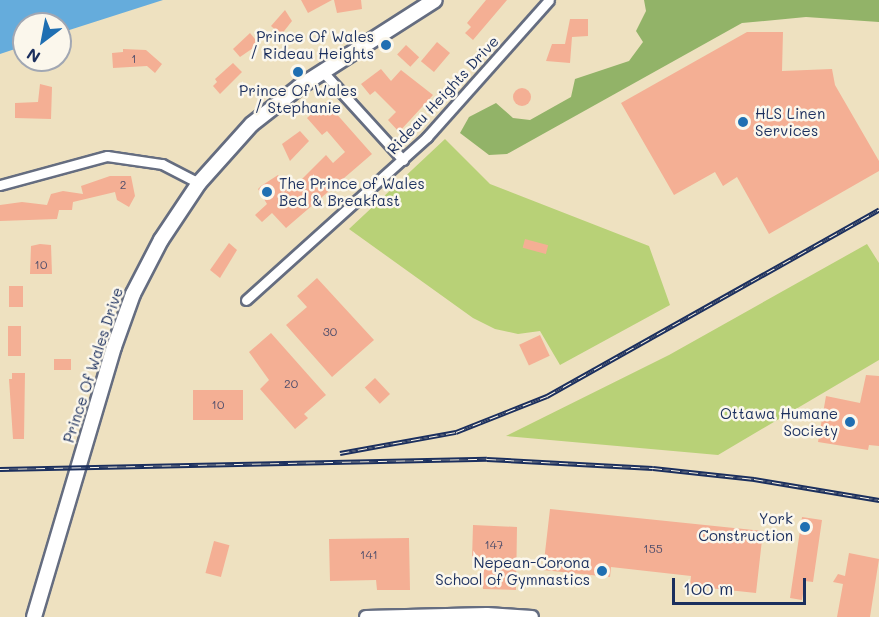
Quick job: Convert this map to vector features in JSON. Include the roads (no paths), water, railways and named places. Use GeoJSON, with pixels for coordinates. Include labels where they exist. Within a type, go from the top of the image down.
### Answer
{"type":"FeatureCollection","features":[{"type":"Feature","properties":{"kind":"main road","name":"Prince Of Wales Drive"},"geometry":{"type":"LineString","coordinates":[[34,617],[132,294],[161,240],[199,183],[252,123],[323,72],[435,0]]}},
{"type":"Feature","properties":{"kind":"street","name":"Rideau Heights Drive"},"geometry":{"type":"LineString","coordinates":[[246,300],[403,160],[549,0]]}},
{"type":"Feature","properties":{"kind":"street"},"geometry":{"type":"LineString","coordinates":[[323,72],[403,160]]}},
{"type":"Feature","properties":{"kind":"street"},"geometry":{"type":"LineString","coordinates":[[0,185],[107,156],[162,164],[199,183]]}},
{"type":"Feature","properties":{"kind":"street"},"geometry":{"type":"LineString","coordinates":[[366,617],[532,617]]}},
{"type":"Feature","properties":{"kind":"water"},"geometry":{"type":"Polygon","coordinates":[[[0,0],[163,0],[72,29],[72,12],[12,12],[12,50],[0,54],[0,0]]]}},
{"type":"Feature","properties":{"kind":"railway"},"geometry":{"type":"LineString","coordinates":[[340,453],[456,432],[547,396],[879,210]]}},
{"type":"Feature","properties":{"kind":"railway"},"geometry":{"type":"LineString","coordinates":[[0,469],[487,459],[653,468],[754,479],[879,500]]}},
{"type":"Feature","properties":{"kind":"place","name":"Prince Of Wales / Rideau Heights"},"geometry":{"type":"Point","coordinates":[386,45]}},
{"type":"Feature","properties":{"kind":"place","name":"Prince Of Wales / Stephanie"},"geometry":{"type":"Point","coordinates":[298,72]}},
{"type":"Feature","properties":{"kind":"place","name":"HLS Linen Services"},"geometry":{"type":"Point","coordinates":[743,122]}},
{"type":"Feature","properties":{"kind":"place","name":"The Prince of Wales Bed & Breakfast"},"geometry":{"type":"Point","coordinates":[267,192]}},
{"type":"Feature","properties":{"kind":"place","name":"Ottawa Humane Society"},"geometry":{"type":"Point","coordinates":[850,422]}},
{"type":"Feature","properties":{"kind":"place","name":"York Construction"},"geometry":{"type":"Point","coordinates":[805,527]}},
{"type":"Feature","properties":{"kind":"place","name":"Nepean-Corona School of Gymnastics"},"geometry":{"type":"Point","coordinates":[602,571]}}]}
